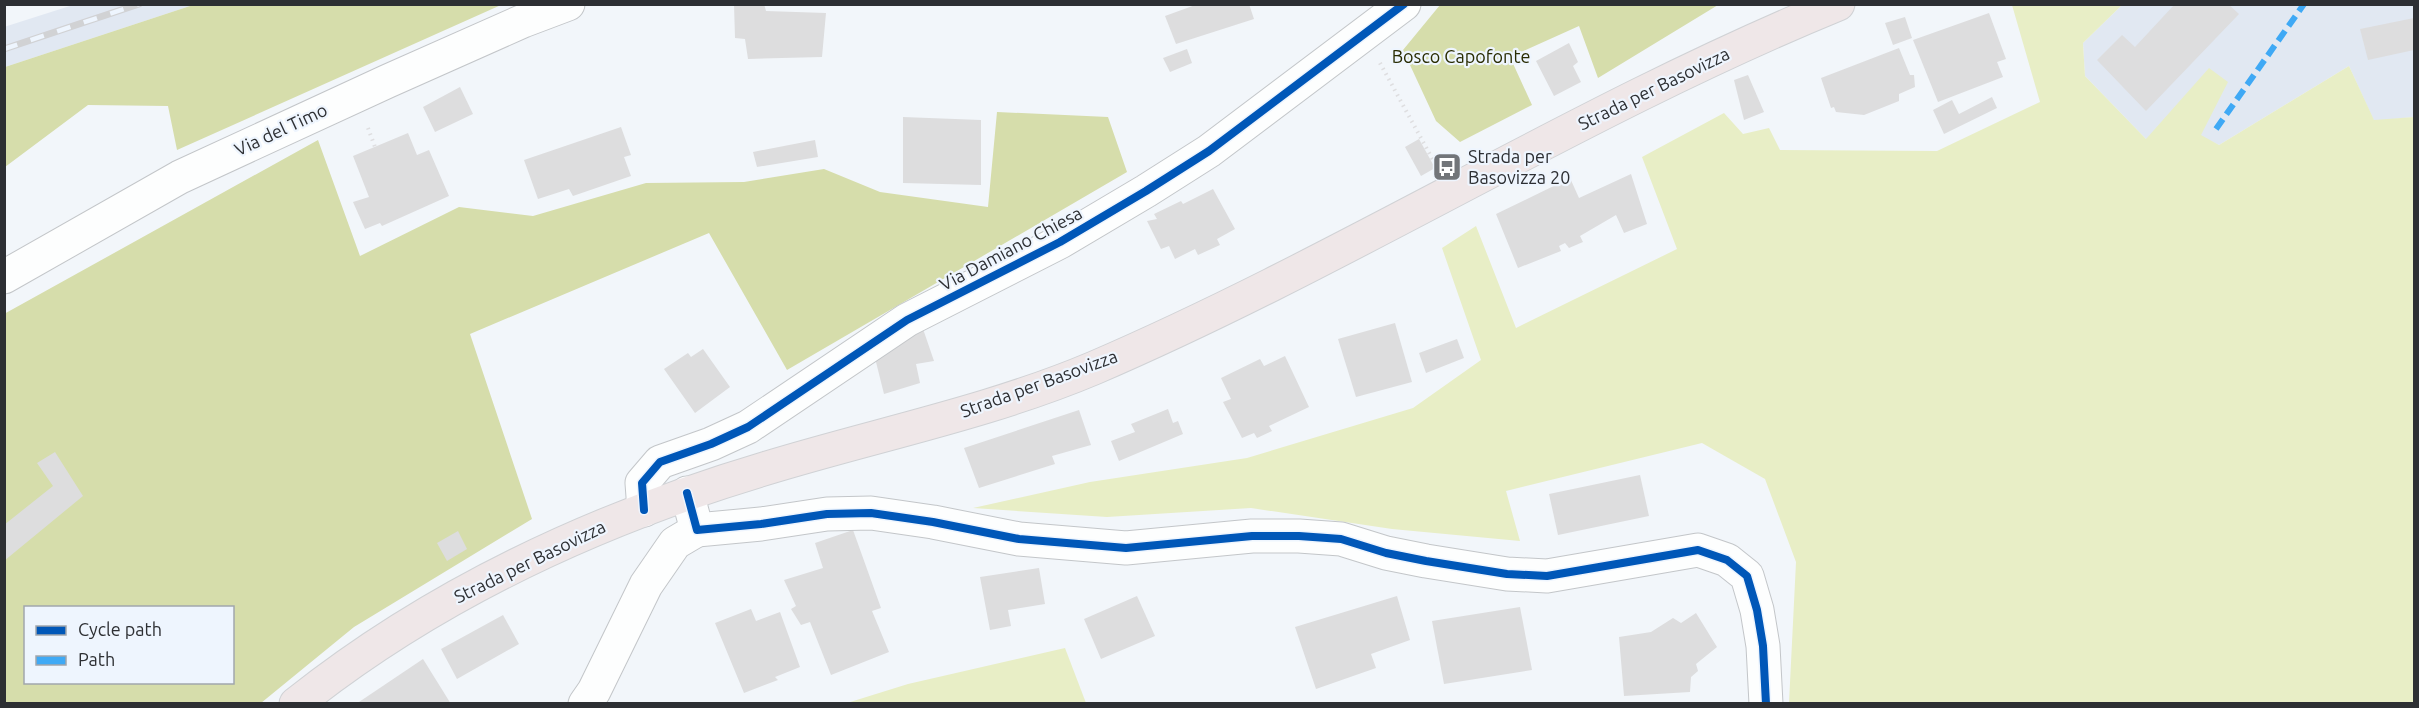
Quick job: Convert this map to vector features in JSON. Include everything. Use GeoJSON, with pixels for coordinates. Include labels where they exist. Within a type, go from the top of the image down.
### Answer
{"type":"FeatureCollection","features":[{"type":"Feature","properties":{"kind":"main road","name":"Strada per Basovizza"},"geometry":{"type":"LineString","coordinates":[[296,704],[330,676],[428,612],[565,542],[687,493],[767,467],[993,404],[1089,370],[1197,321],[1663,83],[1778,29],[1838,4]]}},
{"type":"Feature","properties":{"kind":"street","name":"Via del Timo"},"geometry":{"type":"LineString","coordinates":[[4,278],[180,177],[388,81],[523,21],[568,4]]}},
{"type":"Feature","properties":{"kind":"street","name":"Via Damiano Chiesa"},"geometry":{"type":"LineString","coordinates":[[644,510],[642,483],[660,462],[711,444],[748,427],[907,320],[1060,242],[1146,191],[1209,152],[1404,4]]}},
{"type":"Feature","properties":{"kind":"street"},"geometry":{"type":"LineString","coordinates":[[687,493],[697,530]]}},
{"type":"Feature","properties":{"kind":"street"},"geometry":{"type":"LineString","coordinates":[[585,704],[594,691],[646,585],[675,543],[697,530],[761,524],[827,514],[871,513],[933,522],[1019,539],[1126,548],[1252,536],[1341,539],[1386,553],[1426,561],[1507,574],[1547,576],[1589,571],[1698,550],[1727,560],[1747,576],[1757,610],[1763,646],[1766,704]]}},
{"type":"Feature","properties":{"kind":"path"},"geometry":{"type":"LineString","coordinates":[[1364,35],[1450,192]]}},
{"type":"Feature","properties":{"kind":"shaded area"},"geometry":{"type":"Polygon","coordinates":[[[73,5],[193,5],[5,67],[4,27],[73,5]]]}},
{"type":"Feature","properties":{"kind":"shaded area"},"geometry":{"type":"Polygon","coordinates":[[[2122,5],[2414,5],[2414,117],[2374,121],[2349,66],[2219,145],[2200,136],[2146,139],[2085,76],[2083,43],[2122,5]]]}},
{"type":"Feature","properties":{"kind":"green space"},"geometry":{"type":"Polygon","coordinates":[[[193,5],[501,5],[177,150],[168,106],[88,105],[5,167],[5,67],[193,5]]]}},
{"type":"Feature","properties":{"kind":"green space","name":"Bosco Capofonte"},"geometry":{"type":"Polygon","coordinates":[[[1440,5],[1718,5],[1598,78],[1579,26],[1510,57],[1532,105],[1460,142],[1436,121],[1403,50],[1440,5]]]}},
{"type":"Feature","properties":{"kind":"green space"},"geometry":{"type":"Polygon","coordinates":[[[2012,5],[2122,5],[2083,43],[2085,76],[2146,139],[2209,68],[2228,82],[2201,135],[2219,145],[2349,66],[2374,120],[2414,117],[2414,703],[1789,703],[1796,562],[1765,479],[1702,443],[1506,491],[1520,541],[1392,529],[1251,508],[1107,517],[973,508],[1090,482],[1247,458],[1413,408],[1481,360],[1442,248],[1476,226],[1516,328],[1677,249],[1642,157],[1724,113],[1743,134],[1769,128],[1780,150],[1937,151],[2040,102],[2012,5]]]}},
{"type":"Feature","properties":{"kind":"green space"},"geometry":{"type":"Polygon","coordinates":[[[997,112],[1108,117],[1127,172],[787,370],[709,233],[470,334],[532,519],[354,627],[261,703],[5,703],[4,314],[318,140],[360,256],[459,207],[533,216],[646,183],[744,182],[824,169],[880,192],[988,207],[997,112]]]}},
{"type":"Feature","properties":{"kind":"green space"},"geometry":{"type":"Polygon","coordinates":[[[1065,648],[1086,703],[847,703],[908,684],[1065,648]]]}},
{"type":"Feature","properties":{"kind":"building"},"geometry":{"type":"Polygon","coordinates":[[[734,4],[764,4],[766,11],[826,13],[822,57],[748,59],[745,39],[735,38],[734,4]]]}},
{"type":"Feature","properties":{"kind":"building"},"geometry":{"type":"Polygon","coordinates":[[[1198,4],[1249,4],[1254,19],[1176,44],[1165,16],[1198,4]]]}},
{"type":"Feature","properties":{"kind":"building"},"geometry":{"type":"Polygon","coordinates":[[[2175,4],[2228,4],[2239,14],[2146,111],[2097,60],[2122,35],[2135,47],[2175,4]]]}},
{"type":"Feature","properties":{"kind":"building"},"geometry":{"type":"Polygon","coordinates":[[[1989,13],[2006,59],[1997,62],[2003,77],[1938,102],[1913,40],[1989,13]]]}},
{"type":"Feature","properties":{"kind":"building"},"geometry":{"type":"Polygon","coordinates":[[[1905,17],[1912,38],[1893,45],[1885,23],[1905,17]]]}},
{"type":"Feature","properties":{"kind":"building"},"geometry":{"type":"Polygon","coordinates":[[[2414,18],[2414,50],[2368,60],[2360,29],[2414,18]]]}},
{"type":"Feature","properties":{"kind":"building"},"geometry":{"type":"Polygon","coordinates":[[[1569,43],[1578,62],[1573,66],[1581,82],[1554,96],[1536,61],[1569,43]]]}},
{"type":"Feature","properties":{"kind":"building"},"geometry":{"type":"Polygon","coordinates":[[[1899,48],[1910,75],[1914,75],[1915,87],[1899,94],[1899,101],[1864,115],[1836,112],[1834,107],[1831,108],[1821,78],[1899,48]]]}},
{"type":"Feature","properties":{"kind":"building"},"geometry":{"type":"Polygon","coordinates":[[[1187,49],[1192,63],[1170,72],[1163,58],[1187,49]]]}},
{"type":"Feature","properties":{"kind":"building"},"geometry":{"type":"Polygon","coordinates":[[[1748,75],[1764,112],[1744,120],[1734,80],[1748,75]]]}},
{"type":"Feature","properties":{"kind":"building"},"geometry":{"type":"Polygon","coordinates":[[[460,87],[473,114],[435,132],[423,107],[460,87]]]}},
{"type":"Feature","properties":{"kind":"building"},"geometry":{"type":"Polygon","coordinates":[[[1992,97],[1997,108],[1944,134],[1933,110],[1952,100],[1959,114],[1992,97]]]}},
{"type":"Feature","properties":{"kind":"building"},"geometry":{"type":"Polygon","coordinates":[[[903,117],[981,120],[981,185],[903,183],[903,117]]]}},
{"type":"Feature","properties":{"kind":"building"},"geometry":{"type":"Polygon","coordinates":[[[621,127],[631,155],[624,157],[631,176],[573,196],[569,189],[538,199],[524,160],[621,127]]]}},
{"type":"Feature","properties":{"kind":"building"},"geometry":{"type":"Polygon","coordinates":[[[408,133],[417,155],[429,150],[449,196],[382,226],[380,223],[365,229],[353,202],[369,197],[353,156],[408,133]]]}},
{"type":"Feature","properties":{"kind":"building"},"geometry":{"type":"Polygon","coordinates":[[[1419,139],[1435,168],[1421,176],[1405,147],[1419,139]]]}},
{"type":"Feature","properties":{"kind":"building"},"geometry":{"type":"Polygon","coordinates":[[[815,140],[818,157],[757,167],[753,152],[815,140]]]}},
{"type":"Feature","properties":{"kind":"building"},"geometry":{"type":"Polygon","coordinates":[[[1631,174],[1647,224],[1624,233],[1616,215],[1580,236],[1583,242],[1569,248],[1565,243],[1559,246],[1561,251],[1518,268],[1496,214],[1570,178],[1579,198],[1631,174]]]}},
{"type":"Feature","properties":{"kind":"building"},"geometry":{"type":"Polygon","coordinates":[[[1213,189],[1235,229],[1217,239],[1220,245],[1198,255],[1195,249],[1175,259],[1169,246],[1161,249],[1147,221],[1157,219],[1154,214],[1181,201],[1183,204],[1213,189]]]}},
{"type":"Feature","properties":{"kind":"building"},"geometry":{"type":"Polygon","coordinates":[[[1395,323],[1412,382],[1356,397],[1338,339],[1395,323]]]}},
{"type":"Feature","properties":{"kind":"building"},"geometry":{"type":"Polygon","coordinates":[[[922,326],[934,361],[916,364],[920,383],[884,394],[874,354],[922,326]]]}},
{"type":"Feature","properties":{"kind":"building"},"geometry":{"type":"Polygon","coordinates":[[[1457,339],[1464,358],[1426,373],[1419,353],[1457,339]]]}},
{"type":"Feature","properties":{"kind":"building"},"geometry":{"type":"Polygon","coordinates":[[[703,349],[730,387],[695,413],[664,369],[688,353],[691,357],[703,349]]]}},
{"type":"Feature","properties":{"kind":"building"},"geometry":{"type":"Polygon","coordinates":[[[1285,356],[1309,407],[1269,426],[1272,431],[1257,438],[1254,433],[1242,438],[1223,402],[1231,399],[1221,378],[1260,359],[1264,366],[1285,356]]]}},
{"type":"Feature","properties":{"kind":"building"},"geometry":{"type":"Polygon","coordinates":[[[1168,409],[1173,423],[1178,421],[1183,434],[1119,461],[1111,441],[1135,432],[1131,424],[1168,409]]]}},
{"type":"Feature","properties":{"kind":"building"},"geometry":{"type":"Polygon","coordinates":[[[1079,410],[1091,445],[1052,456],[1055,464],[979,488],[964,448],[1079,410]]]}},
{"type":"Feature","properties":{"kind":"building"},"geometry":{"type":"Polygon","coordinates":[[[55,452],[83,496],[4,561],[4,525],[53,486],[37,463],[55,452]]]}},
{"type":"Feature","properties":{"kind":"building"},"geometry":{"type":"Polygon","coordinates":[[[1640,475],[1649,516],[1558,535],[1549,494],[1640,475]]]}},
{"type":"Feature","properties":{"kind":"building"},"geometry":{"type":"Polygon","coordinates":[[[853,530],[881,608],[872,611],[889,652],[831,675],[810,622],[801,625],[791,609],[796,606],[784,580],[823,568],[815,543],[853,530]]]}},
{"type":"Feature","properties":{"kind":"building"},"geometry":{"type":"Polygon","coordinates":[[[458,531],[467,549],[447,561],[437,543],[458,531]]]}},
{"type":"Feature","properties":{"kind":"building"},"geometry":{"type":"Polygon","coordinates":[[[1039,568],[1045,604],[1008,610],[1011,626],[990,630],[980,577],[1039,568]]]}},
{"type":"Feature","properties":{"kind":"building"},"geometry":{"type":"Polygon","coordinates":[[[1137,596],[1155,636],[1101,659],[1084,619],[1137,596]]]}},
{"type":"Feature","properties":{"kind":"building"},"geometry":{"type":"Polygon","coordinates":[[[1397,596],[1410,640],[1371,654],[1376,668],[1316,689],[1295,627],[1397,596]]]}},
{"type":"Feature","properties":{"kind":"building"},"geometry":{"type":"Polygon","coordinates":[[[1520,607],[1532,670],[1444,684],[1432,621],[1520,607]]]}},
{"type":"Feature","properties":{"kind":"building"},"geometry":{"type":"Polygon","coordinates":[[[751,609],[756,621],[780,612],[800,667],[775,677],[778,680],[744,693],[715,623],[751,609]]]}},
{"type":"Feature","properties":{"kind":"building"},"geometry":{"type":"Polygon","coordinates":[[[1696,613],[1717,647],[1696,664],[1698,671],[1691,677],[1690,692],[1624,696],[1619,637],[1651,632],[1673,618],[1681,623],[1696,613]]]}},
{"type":"Feature","properties":{"kind":"building"},"geometry":{"type":"Polygon","coordinates":[[[503,615],[519,644],[457,679],[441,649],[503,615]]]}},
{"type":"Feature","properties":{"kind":"building"},"geometry":{"type":"Polygon","coordinates":[[[423,659],[451,704],[356,704],[423,659]]]}},
{"type":"Feature","properties":{"kind":"railway"},"geometry":{"type":"LineString","coordinates":[[4,49],[139,4]]}},
{"type":"Feature","properties":{"kind":"marked path"},"geometry":{"type":"LineString","coordinates":[[2216,129],[2304,4]]}},
{"type":"Feature","properties":{"kind":"cycle path"},"geometry":{"type":"LineString","coordinates":[[644,510],[642,483],[660,462],[711,444],[748,427],[907,320],[1060,242],[1146,191],[1209,151],[1404,4]]}},
{"type":"Feature","properties":{"kind":"cycle path"},"geometry":{"type":"LineString","coordinates":[[687,493],[697,530],[761,524],[827,514],[871,513],[933,522],[1019,539],[1126,548],[1252,536],[1299,536],[1341,539],[1386,553],[1426,561],[1507,574],[1547,576],[1698,550],[1727,560],[1747,576],[1757,610],[1763,646],[1766,704]]}},
{"type":"Feature","properties":{"kind":"place","name":"Strada per Basovizza 20"},"geometry":{"type":"Point","coordinates":[1447,167]}}]}
